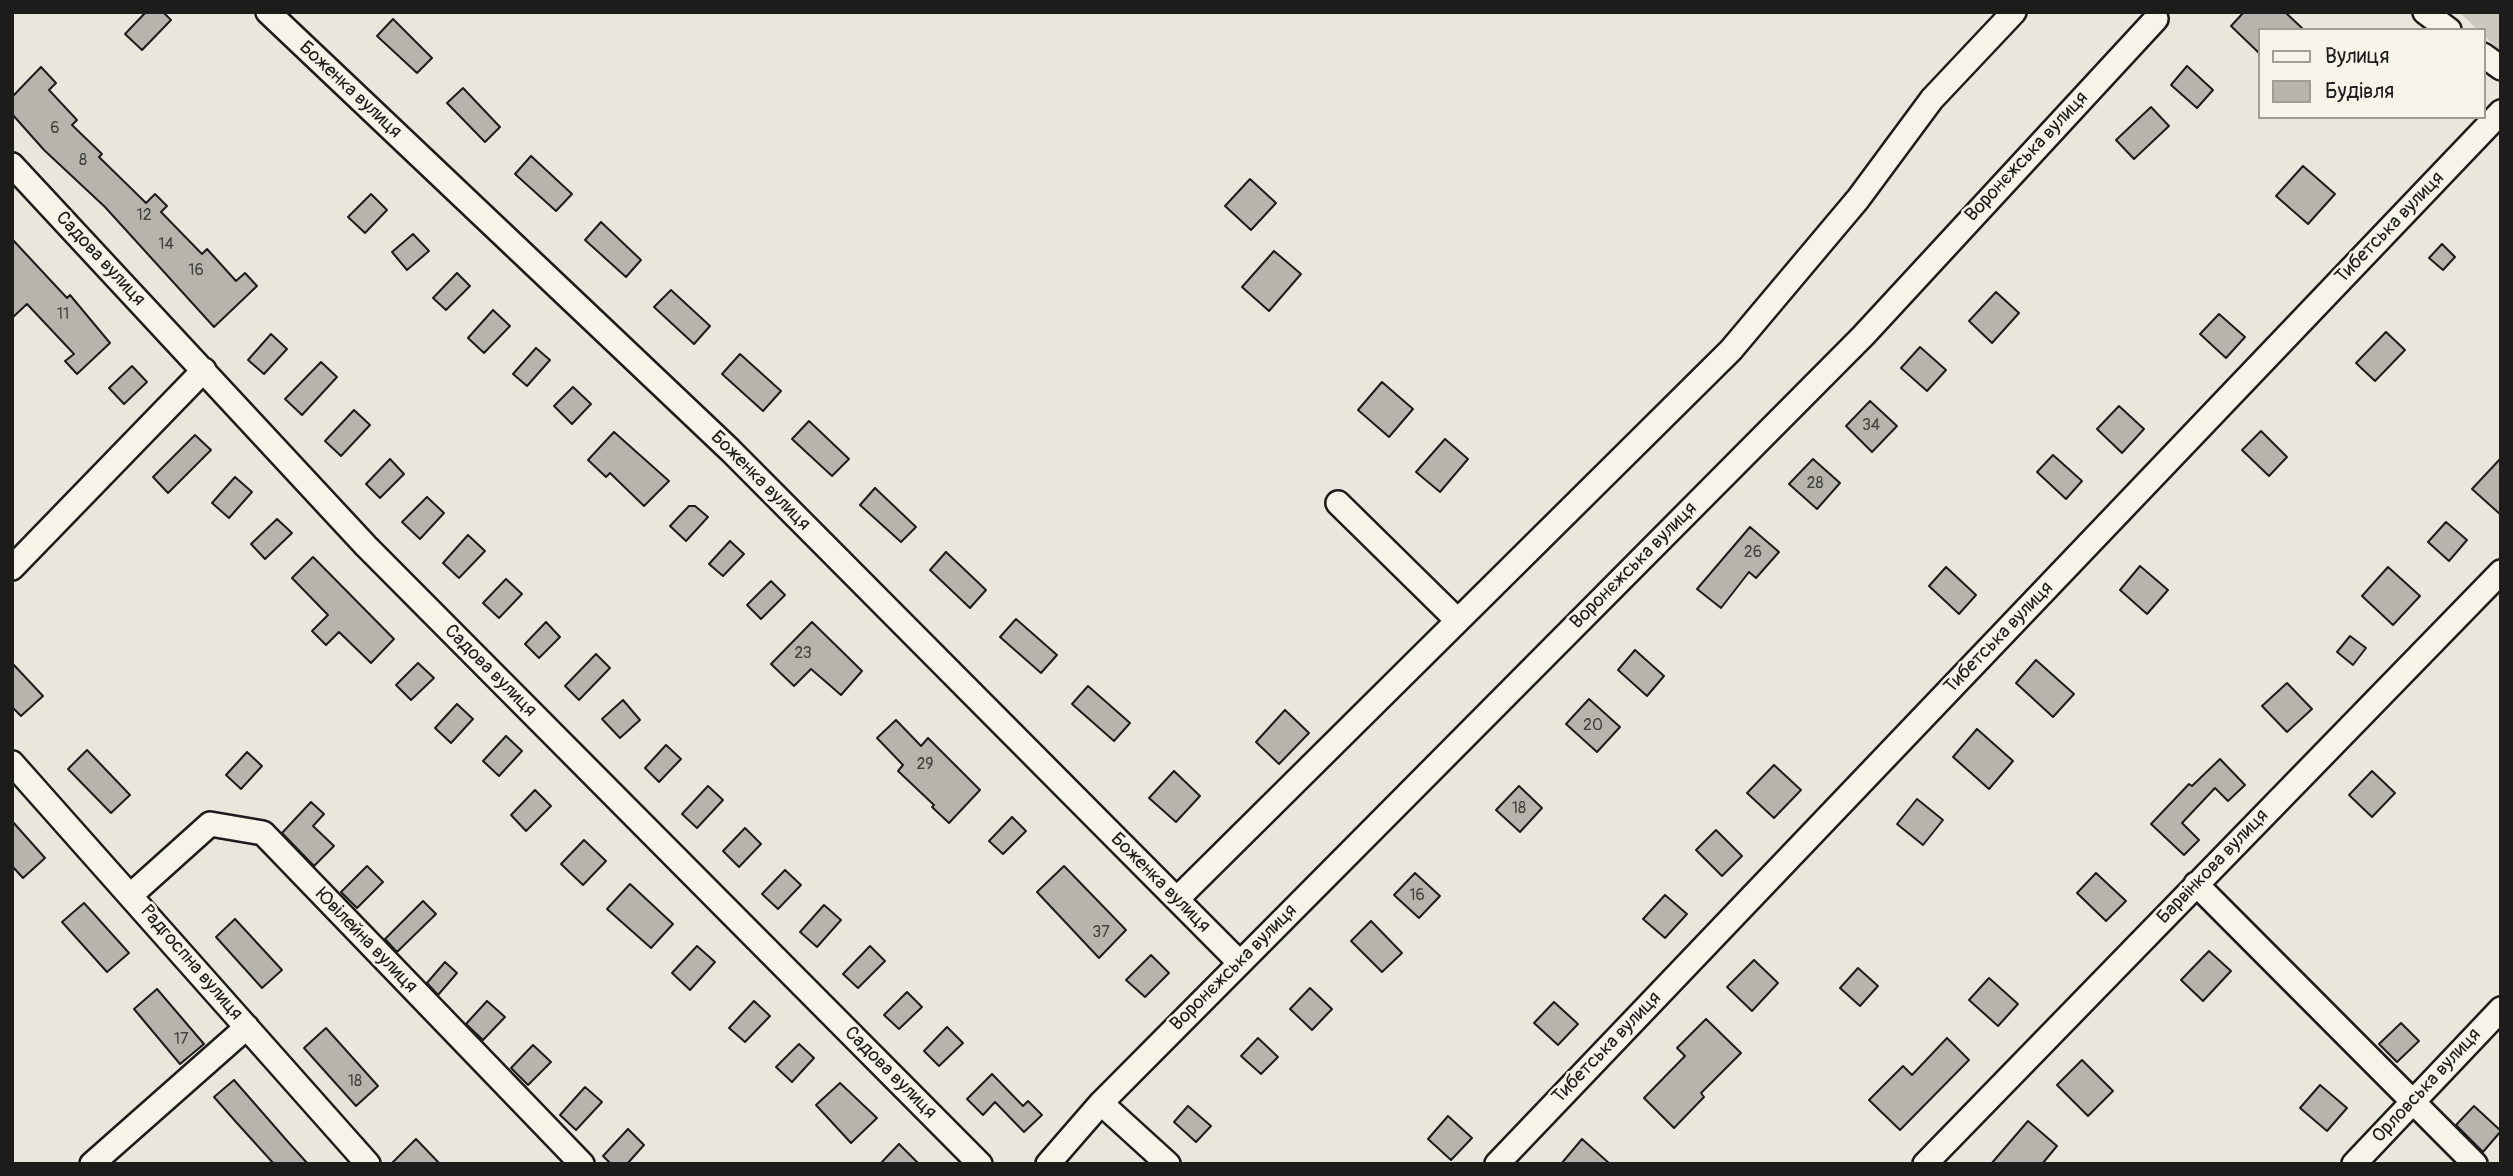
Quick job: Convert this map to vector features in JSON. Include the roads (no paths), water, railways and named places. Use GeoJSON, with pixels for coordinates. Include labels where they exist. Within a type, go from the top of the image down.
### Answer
{"type":"FeatureCollection","features":[{"type":"Feature","properties":{"kind":"street","name":"Боженка вулиця"},"geometry":{"type":"LineString","coordinates":[[268,12],[730,450],[1240,963]]}},
{"type":"Feature","properties":{"kind":"street"},"geometry":{"type":"LineString","coordinates":[[1177,899],[1731,350],[1858,199],[1932,99],[2014,12]]}},
{"type":"Feature","properties":{"kind":"street"},"geometry":{"type":"LineString","coordinates":[[2425,12],[2446,28]]}},
{"type":"Feature","properties":{"kind":"street","name":"Воронєжська вулиця"},"geometry":{"type":"LineString","coordinates":[[1048,1164],[1101,1103],[1863,336],[2156,19]]}},
{"type":"Feature","properties":{"kind":"street"},"geometry":{"type":"LineString","coordinates":[[2485,56],[2501,68]]}},
{"type":"Feature","properties":{"kind":"street","name":"Тибетська вулиця"},"geometry":{"type":"LineString","coordinates":[[1497,1164],[2501,112]]}},
{"type":"Feature","properties":{"kind":"street","name":"Садова вулиця"},"geometry":{"type":"LineString","coordinates":[[12,165],[366,546],[980,1164]]}},
{"type":"Feature","properties":{"kind":"street"},"geometry":{"type":"LineString","coordinates":[[12,568],[204,370]]}},
{"type":"Feature","properties":{"kind":"street"},"geometry":{"type":"LineString","coordinates":[[1338,503],[1457,620]]}},
{"type":"Feature","properties":{"kind":"street","name":"Барвінкова вулиця"},"geometry":{"type":"LineString","coordinates":[[1926,1164],[2501,572]]}},
{"type":"Feature","properties":{"kind":"street","name":"Радгоспна вулиця"},"geometry":{"type":"LineString","coordinates":[[12,763],[368,1164]]}},
{"type":"Feature","properties":{"kind":"street","name":"Ювілейна вулиця"},"geometry":{"type":"LineString","coordinates":[[131,894],[210,824],[263,833],[582,1164]]}},
{"type":"Feature","properties":{"kind":"street"},"geometry":{"type":"LineString","coordinates":[[2196,884],[2475,1164]]}},
{"type":"Feature","properties":{"kind":"street","name":"Орловська вулиця"},"geometry":{"type":"LineString","coordinates":[[2354,1164],[2501,1009]]}},
{"type":"Feature","properties":{"kind":"street"},"geometry":{"type":"LineString","coordinates":[[92,1164],[247,1027]]}},
{"type":"Feature","properties":{"kind":"street"},"geometry":{"type":"LineString","coordinates":[[1101,1103],[1168,1164]]}}]}
